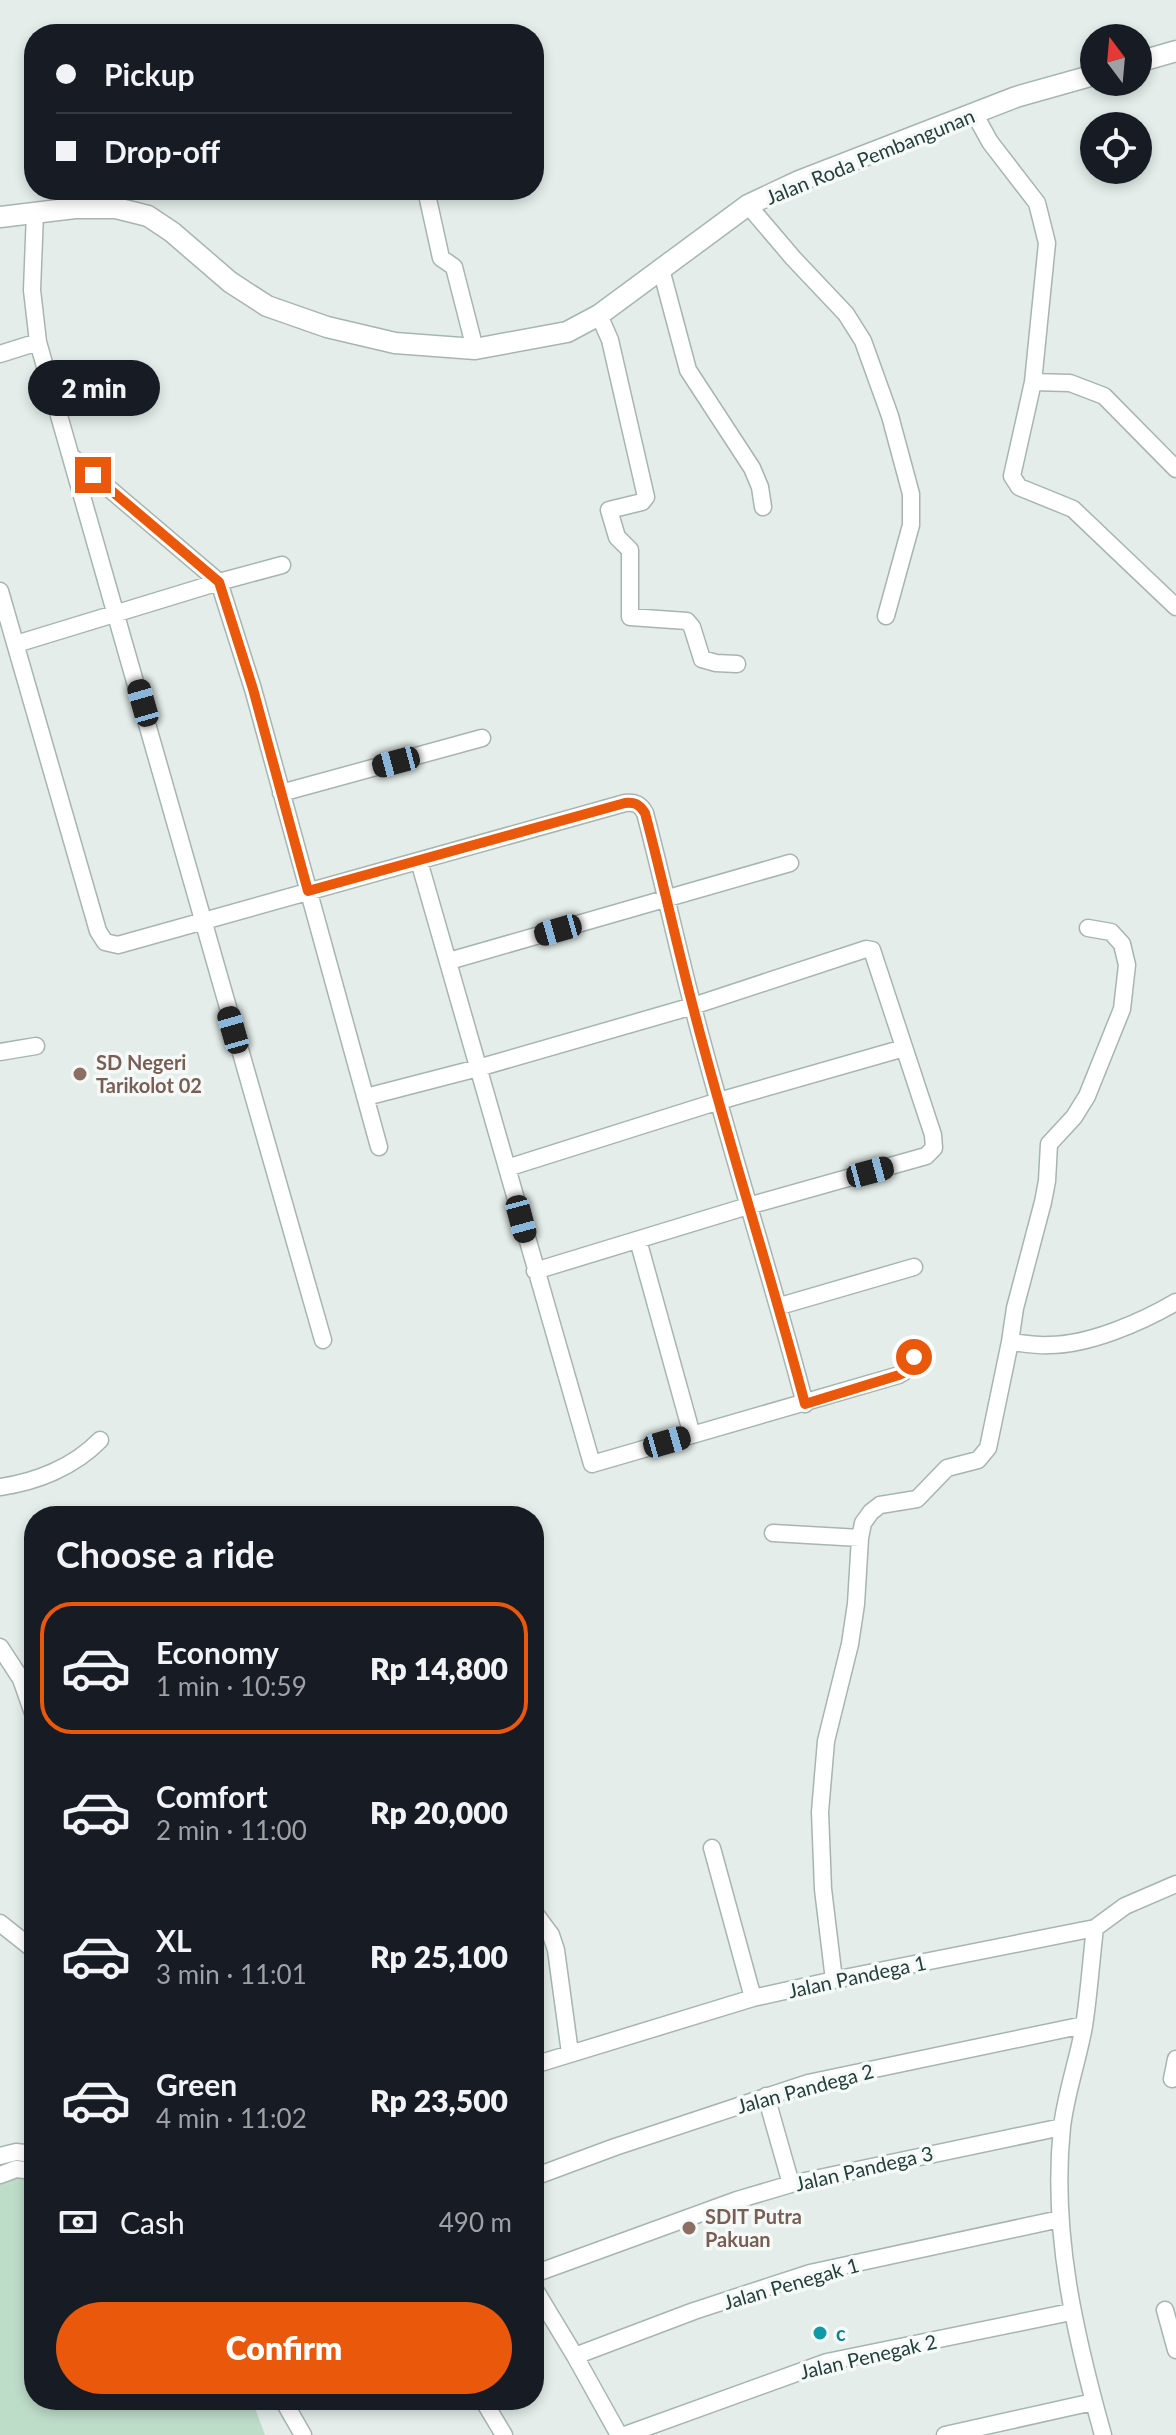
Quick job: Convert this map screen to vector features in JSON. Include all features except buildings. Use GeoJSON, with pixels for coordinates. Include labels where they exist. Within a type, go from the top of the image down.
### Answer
{"type":"FeatureCollection","features":[{"type":"Feature","properties":{"kind":"street"},"geometry":{"type":"LineString","coordinates":[[1152,58],[1176,51]]}},
{"type":"Feature","properties":{"kind":"street","name":"Jalan Roda Pembangunan"},"geometry":{"type":"LineString","coordinates":[[0,217],[75,208],[116,208],[148,216],[172,232],[230,282],[267,306],[327,327],[395,343],[475,349],[567,332],[599,315],[748,205],[799,181],[1016,97],[1080,79]]}},
{"type":"Feature","properties":{"kind":"street"},"geometry":{"type":"LineString","coordinates":[[974,113],[990,142],[1037,203],[1047,243],[1033,382],[1012,476],[1019,487],[1073,509],[1176,607]]}},
{"type":"Feature","properties":{"kind":"street"},"geometry":{"type":"LineString","coordinates":[[428,200],[441,258],[454,267],[475,349]]}},
{"type":"Feature","properties":{"kind":"street"},"geometry":{"type":"LineString","coordinates":[[748,205],[846,314],[863,341],[890,416],[911,494],[911,525],[886,616]]}},
{"type":"Feature","properties":{"kind":"street"},"geometry":{"type":"LineString","coordinates":[[35,213],[32,290],[38,342],[323,1340]]}},
{"type":"Feature","properties":{"kind":"street"},"geometry":{"type":"LineString","coordinates":[[661,269],[688,370],[752,468],[760,487],[763,507]]}},
{"type":"Feature","properties":{"kind":"street"},"geometry":{"type":"LineString","coordinates":[[599,315],[610,340],[646,497],[642,502],[609,510],[617,537],[630,550],[630,617],[687,621],[692,627],[702,659],[737,664]]}},
{"type":"Feature","properties":{"kind":"street"},"geometry":{"type":"LineString","coordinates":[[0,354],[38,342]]}},
{"type":"Feature","properties":{"kind":"street"},"geometry":{"type":"LineString","coordinates":[[1033,382],[1070,383],[1104,396],[1176,469]]}},
{"type":"Feature","properties":{"kind":"street"},"geometry":{"type":"LineString","coordinates":[[72,457],[219,582],[253,689],[379,1147]]}},
{"type":"Feature","properties":{"kind":"street"},"geometry":{"type":"LineString","coordinates":[[16,644],[282,565]]}},
{"type":"Feature","properties":{"kind":"street"},"geometry":{"type":"LineString","coordinates":[[0,591],[98,931],[105,942],[118,945],[634,802],[641,806],[719,1101],[780,1306],[805,1404]]}},
{"type":"Feature","properties":{"kind":"street"},"geometry":{"type":"LineString","coordinates":[[281,793],[482,738]]}},
{"type":"Feature","properties":{"kind":"street"},"geometry":{"type":"LineString","coordinates":[[419,861],[592,1464],[899,1375],[912,1365],[916,1345]]}},
{"type":"Feature","properties":{"kind":"street"},"geometry":{"type":"LineString","coordinates":[[449,961],[790,863]]}},
{"type":"Feature","properties":{"kind":"street"},"geometry":{"type":"LineString","coordinates":[[834,1980],[823,1889],[820,1812],[826,1741],[850,1644],[856,1604],[863,1523],[880,1505],[917,1499],[947,1468],[978,1460],[988,1448],[1015,1308],[1047,1181],[1049,1144],[1074,1117],[1087,1096],[1122,1009],[1127,965],[1122,944],[1111,932],[1088,928]]}},
{"type":"Feature","properties":{"kind":"street"},"geometry":{"type":"LineString","coordinates":[[366,1097],[693,1006],[869,949],[873,953],[933,1135],[934,1148],[926,1156],[535,1271]]}},
{"type":"Feature","properties":{"kind":"street"},"geometry":{"type":"LineString","coordinates":[[0,1052],[36,1046]]}},
{"type":"Feature","properties":{"kind":"street"},"geometry":{"type":"LineString","coordinates":[[507,1168],[719,1101],[904,1048]]}},
{"type":"Feature","properties":{"kind":"street"},"geometry":{"type":"LineString","coordinates":[[638,1240],[692,1435]]}},
{"type":"Feature","properties":{"kind":"street"},"geometry":{"type":"LineString","coordinates":[[780,1306],[914,1267]]}},
{"type":"Feature","properties":{"kind":"street"},"geometry":{"type":"LineString","coordinates":[[1010,1342],[1070,1343],[1137,1322],[1176,1302]]}},
{"type":"Feature","properties":{"kind":"street"},"geometry":{"type":"LineString","coordinates":[[0,1487],[17,1485],[63,1468],[100,1440]]}},
{"type":"Feature","properties":{"kind":"street"},"geometry":{"type":"LineString","coordinates":[[773,1533],[860,1538]]}},
{"type":"Feature","properties":{"kind":"street"},"geometry":{"type":"LineString","coordinates":[[0,1647],[24,1688]]}},
{"type":"Feature","properties":{"kind":"street"},"geometry":{"type":"LineString","coordinates":[[712,1848],[753,1998]]}},
{"type":"Feature","properties":{"kind":"street","name":"Jalan Pandega 1"},"geometry":{"type":"LineString","coordinates":[[544,2062],[753,1998],[1095,1928],[1125,1906],[1176,1884]]}},
{"type":"Feature","properties":{"kind":"street"},"geometry":{"type":"LineString","coordinates":[[0,1923],[24,1942]]}},
{"type":"Feature","properties":{"kind":"street"},"geometry":{"type":"LineString","coordinates":[[544,1926],[556,1950],[570,2053]]}},
{"type":"Feature","properties":{"kind":"street"},"geometry":{"type":"LineString","coordinates":[[1095,1928],[1084,2025],[1062,2127],[1060,2219],[1071,2312],[1103,2435]]}},
{"type":"Feature","properties":{"kind":"street","name":"Jalan Pandega 2"},"geometry":{"type":"LineString","coordinates":[[544,2174],[766,2096],[822,2080],[1084,2025]]}},
{"type":"Feature","properties":{"kind":"street"},"geometry":{"type":"LineString","coordinates":[[1172,2079],[1176,2059]]}},
{"type":"Feature","properties":{"kind":"street"},"geometry":{"type":"LineString","coordinates":[[766,2096],[791,2184]]}},
{"type":"Feature","properties":{"kind":"street","name":"Jalan Pandega 3"},"geometry":{"type":"LineString","coordinates":[[544,2270],[737,2200],[791,2184],[1062,2127]]}},
{"type":"Feature","properties":{"kind":"street"},"geometry":{"type":"LineString","coordinates":[[0,2156],[24,2153]]}},
{"type":"Feature","properties":{"kind":"street"},"geometry":{"type":"LineString","coordinates":[[0,2175],[16,2169],[24,2170]]}},
{"type":"Feature","properties":{"kind":"street","name":"Jalan Penegak 1"},"geometry":{"type":"LineString","coordinates":[[575,2356],[694,2311],[810,2273],[1060,2219]]}},
{"type":"Feature","properties":{"kind":"street"},"geometry":{"type":"LineString","coordinates":[[544,2305],[619,2435]]}},
{"type":"Feature","properties":{"kind":"street"},"geometry":{"type":"LineString","coordinates":[[1165,2310],[1176,2350]]}},
{"type":"Feature","properties":{"kind":"street","name":"Jalan Penegak 2"},"geometry":{"type":"LineString","coordinates":[[625,2435],[827,2362],[1071,2312]]}},
{"type":"Feature","properties":{"kind":"street"},"geometry":{"type":"LineString","coordinates":[[945,2435],[1093,2402]]}},
{"type":"Feature","properties":{"kind":"street"},"geometry":{"type":"LineString","coordinates":[[289,2410],[303,2435]]}},
{"type":"Feature","properties":{"kind":"street"},"geometry":{"type":"LineString","coordinates":[[489,2410],[504,2435]]}},
{"type":"Feature","properties":{"kind":"green space"},"geometry":{"type":"Polygon","coordinates":[[[24,2148],[24,2410],[256,2410],[265,2435],[0,2435],[0,2150],[24,2148]]]}},
{"type":"Feature","properties":{"kind":"place","name":"SD Negeri Tarikolot 02"},"geometry":{"type":"Point","coordinates":[80,1074]}},
{"type":"Feature","properties":{"kind":"place","name":"SDIT Putra Pakuan"},"geometry":{"type":"Point","coordinates":[689,2228]}},
{"type":"Feature","properties":{"kind":"place","name":"c"},"geometry":{"type":"Point","coordinates":[820,2333]}},
{"type":"Feature","properties":{"kind":"route"},"geometry":{"type":"LineString","coordinates":[[93,475],[219,582],[253,689],[308,891],[625,803],[634,802],[641,806],[668,899],[693,1006],[748,1206],[780,1306],[805,1404],[899,1375],[908,1371],[914,1357]]}}]}
